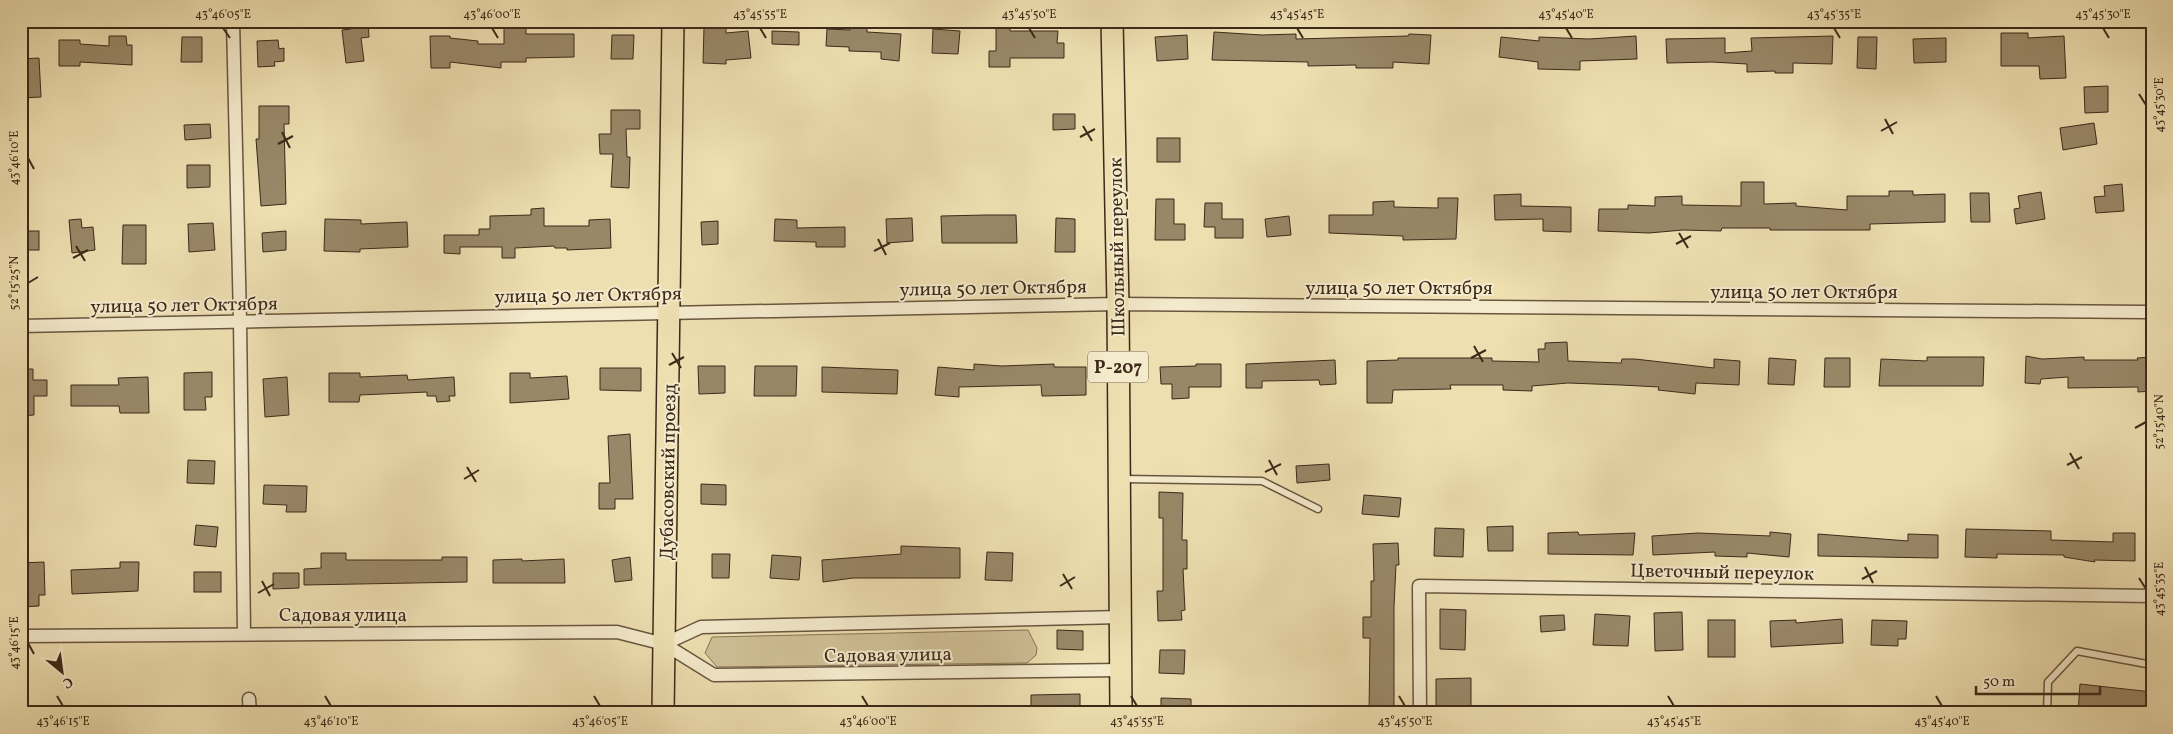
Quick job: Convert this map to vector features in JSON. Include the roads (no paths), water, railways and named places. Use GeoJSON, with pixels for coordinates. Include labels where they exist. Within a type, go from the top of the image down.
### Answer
{"type":"FeatureCollection","features":[{"type":"Feature","properties":{"kind":"main road","name":"Дубасовский проезд"},"geometry":{"type":"LineString","coordinates":[[663,713],[673,21]]}},
{"type":"Feature","properties":{"kind":"main road","name":"Школьный переулок"},"geometry":{"type":"LineString","coordinates":[[1112,21],[1118,304],[1121,713]]}},
{"type":"Feature","properties":{"kind":"street"},"geometry":{"type":"LineString","coordinates":[[233,21],[240,321],[244,633]]}},
{"type":"Feature","properties":{"kind":"street","name":"улица 50 лет Октября"},"geometry":{"type":"LineString","coordinates":[[21,326],[670,311],[1118,304],[2146,312]]}},
{"type":"Feature","properties":{"kind":"street","name":"Цветочный переулок"},"geometry":{"type":"LineString","coordinates":[[1420,713],[1419,586],[2152,596]]}},
{"type":"Feature","properties":{"kind":"street","name":"Садовая улица"},"geometry":{"type":"LineString","coordinates":[[664,644],[701,627],[1121,617]]}},
{"type":"Feature","properties":{"kind":"street","name":"Садовая улица"},"geometry":{"type":"LineString","coordinates":[[21,636],[244,633],[617,632],[664,644],[714,675],[1121,670]]}},
{"type":"Feature","properties":{"kind":"street"},"geometry":{"type":"LineString","coordinates":[[249,700],[250,713]]}},
{"type":"Feature","properties":{"kind":"lane"},"geometry":{"type":"LineString","coordinates":[[1120,479],[1262,481],[1318,509]]}},
{"type":"Feature","properties":{"kind":"lane"},"geometry":{"type":"LineString","coordinates":[[2047,713],[2048,682],[2077,651],[2152,665]]}}]}
